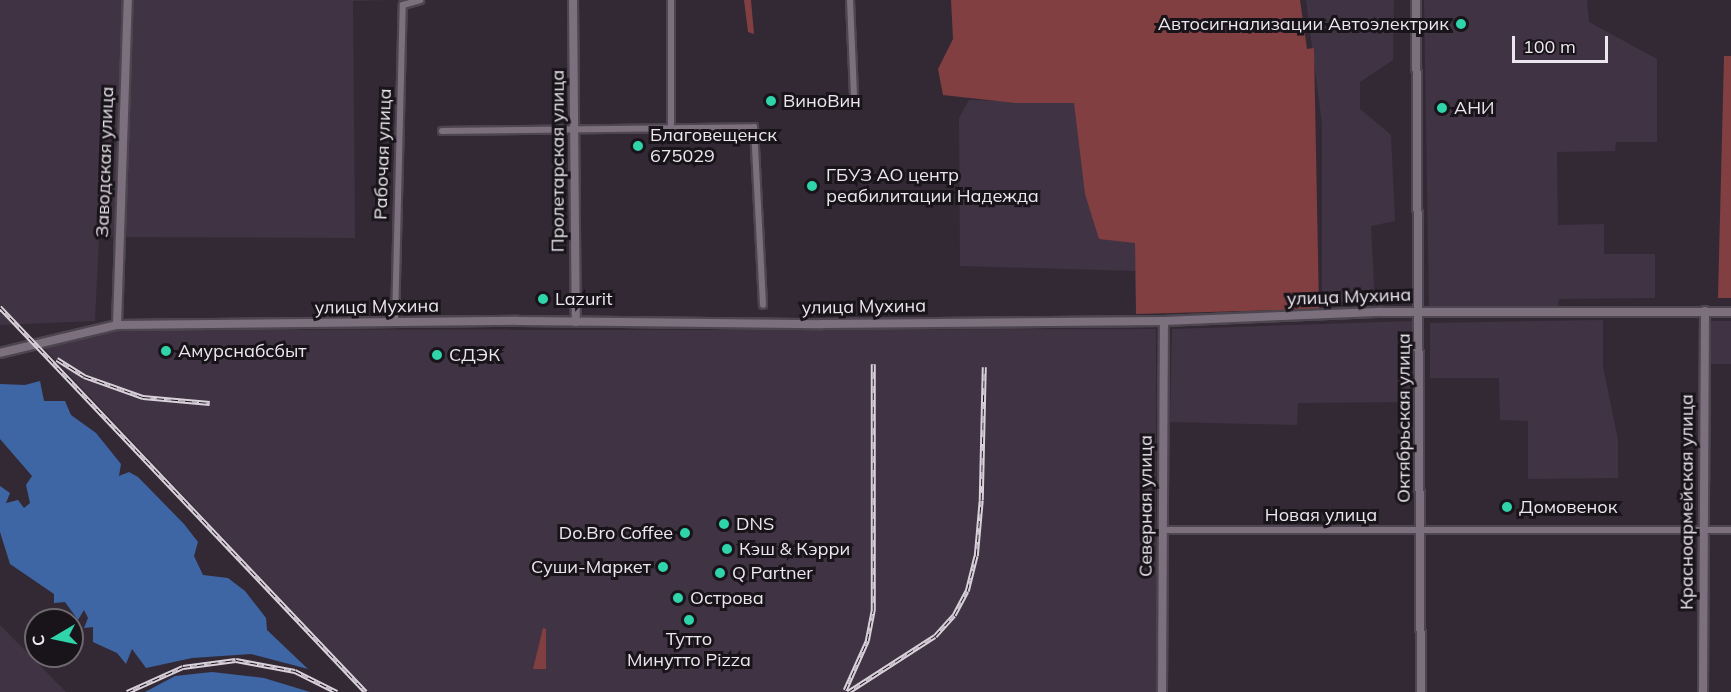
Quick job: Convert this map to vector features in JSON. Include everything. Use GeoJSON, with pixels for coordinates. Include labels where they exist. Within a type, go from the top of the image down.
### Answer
{"type":"FeatureCollection","features":[{"type":"Feature","properties":{"kind":"main road","name":"Заводская улица"},"geometry":{"type":"LineString","coordinates":[[117,325],[128,0]]}},
{"type":"Feature","properties":{"kind":"main road","name":"Пролетарская улица"},"geometry":{"type":"LineString","coordinates":[[573,0],[576,322]]}},
{"type":"Feature","properties":{"kind":"main road","name":"Октябрьская улица"},"geometry":{"type":"LineString","coordinates":[[1416,0],[1421,692]]}},
{"type":"Feature","properties":{"kind":"main road","name":"улица Мухина"},"geometry":{"type":"LineString","coordinates":[[0,353],[117,325],[395,322],[1164,321],[1420,311],[1731,312]]}},
{"type":"Feature","properties":{"kind":"main road","name":"Красноармейская улица"},"geometry":{"type":"LineString","coordinates":[[1703,692],[1705,312]]}},
{"type":"Feature","properties":{"kind":"main road","name":"Северная улица"},"geometry":{"type":"LineString","coordinates":[[1162,692],[1164,321]]}},
{"type":"Feature","properties":{"kind":"street","name":"Рабочая улица"},"geometry":{"type":"LineString","coordinates":[[395,322],[403,5],[420,0]]}},
{"type":"Feature","properties":{"kind":"street"},"geometry":{"type":"LineString","coordinates":[[671,0],[671,128]]}},
{"type":"Feature","properties":{"kind":"street"},"geometry":{"type":"LineString","coordinates":[[850,0],[854,94]]}},
{"type":"Feature","properties":{"kind":"street"},"geometry":{"type":"LineString","coordinates":[[442,131],[754,127],[763,305]]}},
{"type":"Feature","properties":{"kind":"street","name":"Новая улица"},"geometry":{"type":"LineString","coordinates":[[1163,530],[1731,530]]}},
{"type":"Feature","properties":{"kind":"shaded area"},"geometry":{"type":"Polygon","coordinates":[[[0,0],[392,0],[353,1],[355,238],[99,237],[95,321],[0,325],[0,0]]]}},
{"type":"Feature","properties":{"kind":"shaded area"},"geometry":{"type":"Polygon","coordinates":[[[744,0],[751,0],[754,34],[748,32],[744,0]]]}},
{"type":"Feature","properties":{"kind":"shaded area"},"geometry":{"type":"Polygon","coordinates":[[[951,0],[1300,0],[1307,49],[1314,48],[1319,309],[1136,314],[1135,243],[1099,239],[1085,194],[1074,103],[1015,103],[943,95],[938,69],[953,39],[951,0]]]}},
{"type":"Feature","properties":{"kind":"shaded area"},"geometry":{"type":"Polygon","coordinates":[[[1306,0],[1394,0],[1393,60],[1360,82],[1360,109],[1391,135],[1395,221],[1371,226],[1375,303],[1322,302],[1322,124],[1306,0]]]}},
{"type":"Feature","properties":{"kind":"shaded area"},"geometry":{"type":"Polygon","coordinates":[[[1424,0],[1587,0],[1589,22],[1657,59],[1657,142],[1616,142],[1615,151],[1557,152],[1558,225],[1604,224],[1604,254],[1655,254],[1655,298],[1559,299],[1558,307],[1429,308],[1424,0]]]}},
{"type":"Feature","properties":{"kind":"shaded area"},"geometry":{"type":"Polygon","coordinates":[[[1724,56],[1731,56],[1731,298],[1718,298],[1724,56]]]}},
{"type":"Feature","properties":{"kind":"shaded area"},"geometry":{"type":"Polygon","coordinates":[[[969,100],[1074,103],[1135,242],[1136,271],[960,266],[959,118],[969,100]]]}},
{"type":"Feature","properties":{"kind":"shaded area"},"geometry":{"type":"Polygon","coordinates":[[[1603,320],[1603,367],[1618,440],[1618,478],[1528,479],[1528,421],[1500,420],[1499,378],[1430,378],[1430,323],[1603,320]]]}},
{"type":"Feature","properties":{"kind":"shaded area"},"geometry":{"type":"Polygon","coordinates":[[[1414,321],[1413,402],[1298,403],[1297,425],[1170,422],[1172,329],[1414,321]]]}},
{"type":"Feature","properties":{"kind":"shaded area"},"geometry":{"type":"Polygon","coordinates":[[[1709,321],[1731,321],[1731,364],[1709,364],[1709,321]]]}},
{"type":"Feature","properties":{"kind":"shaded area"},"geometry":{"type":"Polygon","coordinates":[[[1156,329],[1156,692],[369,692],[43,347],[114,330],[1156,329]]]}},
{"type":"Feature","properties":{"kind":"shaded area"},"geometry":{"type":"Polygon","coordinates":[[[0,625],[24,649],[24,668],[42,668],[66,692],[0,692],[0,625]]]}},
{"type":"Feature","properties":{"kind":"shaded area"},"geometry":{"type":"Polygon","coordinates":[[[543,628],[546,629],[546,669],[533,669],[543,628]]]}},
{"type":"Feature","properties":{"kind":"water"},"geometry":{"type":"Polygon","coordinates":[[[40,381],[44,401],[65,401],[71,415],[96,433],[121,464],[119,476],[129,472],[138,477],[184,524],[198,542],[194,556],[203,575],[228,578],[245,591],[266,618],[267,630],[308,669],[251,654],[192,658],[146,668],[132,649],[126,664],[117,653],[93,642],[93,627],[84,628],[88,618],[84,608],[69,608],[65,602],[54,603],[54,594],[10,564],[0,532],[0,486],[10,493],[6,503],[18,500],[24,508],[30,503],[26,485],[32,476],[0,439],[0,384],[25,385],[40,381]]]}},
{"type":"Feature","properties":{"kind":"water"},"geometry":{"type":"Polygon","coordinates":[[[212,672],[264,678],[310,692],[145,692],[175,676],[212,672]]]}},
{"type":"Feature","properties":{"kind":"railway"},"geometry":{"type":"LineString","coordinates":[[0,307],[366,692]]}},
{"type":"Feature","properties":{"kind":"railway"},"geometry":{"type":"LineString","coordinates":[[57,359],[84,376],[143,397],[210,403]]}},
{"type":"Feature","properties":{"kind":"railway"},"geometry":{"type":"LineString","coordinates":[[845,690],[867,641],[873,610],[873,364]]}},
{"type":"Feature","properties":{"kind":"railway"},"geometry":{"type":"LineString","coordinates":[[848,692],[935,636],[954,615],[967,591],[976,556],[981,500],[984,367]]}},
{"type":"Feature","properties":{"kind":"railway"},"geometry":{"type":"LineString","coordinates":[[127,692],[183,667],[236,660],[295,671],[337,692]]}},
{"type":"Feature","properties":{"kind":"place","name":"Автосигнализации Автоэлектрик"},"geometry":{"type":"Point","coordinates":[1461,24]}},
{"type":"Feature","properties":{"kind":"place","name":"ВиноВин"},"geometry":{"type":"Point","coordinates":[771,101]}},
{"type":"Feature","properties":{"kind":"place","name":"АНИ"},"geometry":{"type":"Point","coordinates":[1442,108]}},
{"type":"Feature","properties":{"kind":"place","name":"Благовещенск 675029"},"geometry":{"type":"Point","coordinates":[638,146]}},
{"type":"Feature","properties":{"kind":"place","name":"ГБУЗ АО центр реабилитации Надежда"},"geometry":{"type":"Point","coordinates":[812,186]}},
{"type":"Feature","properties":{"kind":"place","name":"Lazurit"},"geometry":{"type":"Point","coordinates":[543,299]}},
{"type":"Feature","properties":{"kind":"place","name":"Амурснабсбыт"},"geometry":{"type":"Point","coordinates":[166,351]}},
{"type":"Feature","properties":{"kind":"place","name":"СДЭК"},"geometry":{"type":"Point","coordinates":[437,355]}},
{"type":"Feature","properties":{"kind":"place","name":"Домовенок"},"geometry":{"type":"Point","coordinates":[1507,507]}},
{"type":"Feature","properties":{"kind":"place","name":"DNS"},"geometry":{"type":"Point","coordinates":[724,524]}},
{"type":"Feature","properties":{"kind":"place","name":"Do.Bro Coffee"},"geometry":{"type":"Point","coordinates":[685,533]}},
{"type":"Feature","properties":{"kind":"place","name":"Кэш & Кэрри"},"geometry":{"type":"Point","coordinates":[727,549]}},
{"type":"Feature","properties":{"kind":"place","name":"Суши-Маркет"},"geometry":{"type":"Point","coordinates":[663,567]}},
{"type":"Feature","properties":{"kind":"place","name":"Q Partner"},"geometry":{"type":"Point","coordinates":[720,573]}},
{"type":"Feature","properties":{"kind":"place","name":"Острова"},"geometry":{"type":"Point","coordinates":[678,598]}},
{"type":"Feature","properties":{"kind":"place","name":"Тутто Минутто Pizza"},"geometry":{"type":"Point","coordinates":[689,620]}}]}
